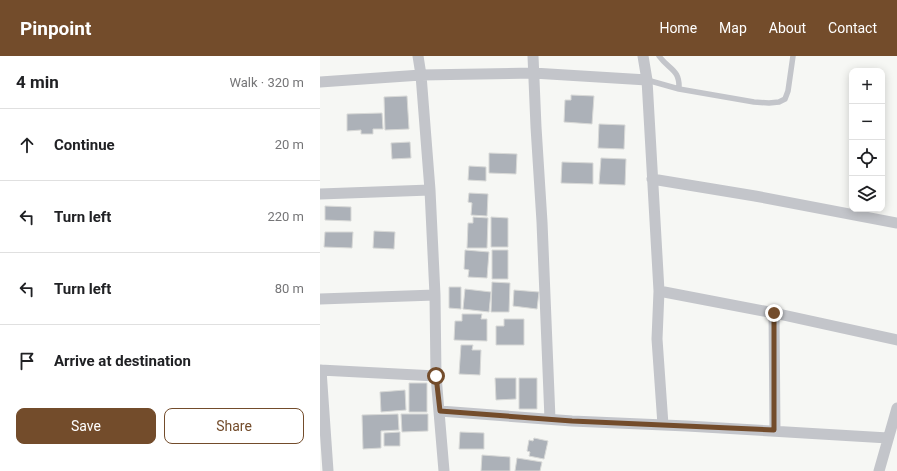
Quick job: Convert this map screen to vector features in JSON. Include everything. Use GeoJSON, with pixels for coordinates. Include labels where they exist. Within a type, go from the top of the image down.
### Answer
{"type":"FeatureCollection","features":[{"type":"Feature","properties":{"kind":"street"},"geometry":{"type":"LineString","coordinates":[[418,56],[421,75],[430,190],[436,295],[436,376],[444,471]]}},
{"type":"Feature","properties":{"kind":"street"},"geometry":{"type":"LineString","coordinates":[[533,56],[542,222],[550,419]]}},
{"type":"Feature","properties":{"kind":"street"},"geometry":{"type":"LineString","coordinates":[[643,56],[647,80],[659,291],[657,339],[663,425]]}},
{"type":"Feature","properties":{"kind":"street"},"geometry":{"type":"LineString","coordinates":[[320,82],[421,75],[533,73],[647,80]]}},
{"type":"Feature","properties":{"kind":"street"},"geometry":{"type":"LineString","coordinates":[[652,179],[755,196],[897,223]]}},
{"type":"Feature","properties":{"kind":"street"},"geometry":{"type":"LineString","coordinates":[[320,194],[430,190]]}},
{"type":"Feature","properties":{"kind":"street"},"geometry":{"type":"LineString","coordinates":[[659,291],[774,313],[897,340]]}},
{"type":"Feature","properties":{"kind":"street"},"geometry":{"type":"LineString","coordinates":[[320,299],[436,295]]}},
{"type":"Feature","properties":{"kind":"street"},"geometry":{"type":"LineString","coordinates":[[774,313],[774,430]]}},
{"type":"Feature","properties":{"kind":"street"},"geometry":{"type":"LineString","coordinates":[[328,471],[321,370],[436,376]]}},
{"type":"Feature","properties":{"kind":"street"},"geometry":{"type":"LineString","coordinates":[[879,471],[897,408]]}},
{"type":"Feature","properties":{"kind":"street"},"geometry":{"type":"LineString","coordinates":[[440,411],[572,421],[774,430],[888,438]]}},
{"type":"Feature","properties":{"kind":"lane"},"geometry":{"type":"LineString","coordinates":[[659,56],[675,70],[679,78],[679,89]]}},
{"type":"Feature","properties":{"kind":"lane"},"geometry":{"type":"LineString","coordinates":[[647,80],[679,89],[754,102],[779,102],[785,99],[788,91],[793,56]]}},
{"type":"Feature","properties":{"kind":"building"},"geometry":{"type":"Polygon","coordinates":[[[571,95],[594,96],[592,124],[564,122],[565,100],[571,100],[571,95]]]}},
{"type":"Feature","properties":{"kind":"building"},"geometry":{"type":"Polygon","coordinates":[[[407,96],[409,129],[385,130],[384,97],[407,96]]]}},
{"type":"Feature","properties":{"kind":"building"},"geometry":{"type":"Polygon","coordinates":[[[382,113],[383,129],[373,129],[373,134],[361,134],[361,130],[347,131],[347,114],[382,113]]]}},
{"type":"Feature","properties":{"kind":"building"},"geometry":{"type":"Polygon","coordinates":[[[599,124],[625,125],[624,149],[598,148],[599,124]]]}},
{"type":"Feature","properties":{"kind":"building"},"geometry":{"type":"Polygon","coordinates":[[[410,142],[411,158],[392,159],[391,143],[410,142]]]}},
{"type":"Feature","properties":{"kind":"building"},"geometry":{"type":"Polygon","coordinates":[[[489,153],[517,154],[516,174],[489,173],[489,153]]]}},
{"type":"Feature","properties":{"kind":"building"},"geometry":{"type":"Polygon","coordinates":[[[601,158],[626,159],[625,185],[599,184],[601,158]]]}},
{"type":"Feature","properties":{"kind":"building"},"geometry":{"type":"Polygon","coordinates":[[[562,162],[593,163],[593,184],[561,183],[562,162]]]}},
{"type":"Feature","properties":{"kind":"building"},"geometry":{"type":"Polygon","coordinates":[[[469,166],[486,167],[486,181],[468,180],[469,166]]]}},
{"type":"Feature","properties":{"kind":"building"},"geometry":{"type":"Polygon","coordinates":[[[469,193],[488,194],[487,216],[471,215],[472,203],[468,202],[469,193]]]}},
{"type":"Feature","properties":{"kind":"building"},"geometry":{"type":"Polygon","coordinates":[[[325,206],[351,207],[351,221],[325,220],[325,206]]]}},
{"type":"Feature","properties":{"kind":"building"},"geometry":{"type":"Polygon","coordinates":[[[473,217],[488,218],[487,248],[467,248],[468,223],[473,223],[473,217]]]}},
{"type":"Feature","properties":{"kind":"building"},"geometry":{"type":"Polygon","coordinates":[[[491,217],[508,218],[508,247],[491,247],[491,217]]]}},
{"type":"Feature","properties":{"kind":"building"},"geometry":{"type":"Polygon","coordinates":[[[374,231],[395,232],[394,249],[373,248],[374,231]]]}},
{"type":"Feature","properties":{"kind":"building"},"geometry":{"type":"Polygon","coordinates":[[[325,232],[353,232],[352,248],[324,247],[325,232]]]}},
{"type":"Feature","properties":{"kind":"building"},"geometry":{"type":"Polygon","coordinates":[[[465,250],[489,252],[487,278],[468,277],[469,270],[464,269],[465,250]]]}},
{"type":"Feature","properties":{"kind":"building"},"geometry":{"type":"Polygon","coordinates":[[[492,250],[508,250],[508,279],[492,279],[492,250]]]}},
{"type":"Feature","properties":{"kind":"building"},"geometry":{"type":"Polygon","coordinates":[[[492,282],[510,283],[509,312],[491,312],[492,282]]]}},
{"type":"Feature","properties":{"kind":"building"},"geometry":{"type":"Polygon","coordinates":[[[449,287],[461,287],[461,309],[449,308],[449,287]]]}},
{"type":"Feature","properties":{"kind":"building"},"geometry":{"type":"Polygon","coordinates":[[[465,289],[491,292],[489,312],[463,309],[465,289]]]}},
{"type":"Feature","properties":{"kind":"building"},"geometry":{"type":"Polygon","coordinates":[[[514,290],[539,292],[537,309],[513,306],[514,290]]]}},
{"type":"Feature","properties":{"kind":"building"},"geometry":{"type":"Polygon","coordinates":[[[462,314],[482,314],[481,319],[487,319],[487,341],[454,340],[455,321],[462,321],[462,314]]]}},
{"type":"Feature","properties":{"kind":"building"},"geometry":{"type":"Polygon","coordinates":[[[504,319],[524,319],[524,345],[496,345],[496,326],[504,326],[504,319]]]}},
{"type":"Feature","properties":{"kind":"building"},"geometry":{"type":"Polygon","coordinates":[[[461,345],[473,345],[472,350],[481,350],[480,375],[459,374],[461,345]]]}},
{"type":"Feature","properties":{"kind":"building"},"geometry":{"type":"Polygon","coordinates":[[[495,378],[516,378],[516,399],[496,400],[495,378]]]}},
{"type":"Feature","properties":{"kind":"building"},"geometry":{"type":"Polygon","coordinates":[[[519,378],[537,378],[537,409],[519,409],[519,378]]]}},
{"type":"Feature","properties":{"kind":"building"},"geometry":{"type":"Polygon","coordinates":[[[409,383],[427,383],[427,412],[409,412],[409,383]]]}},
{"type":"Feature","properties":{"kind":"building"},"geometry":{"type":"Polygon","coordinates":[[[405,390],[406,410],[381,412],[380,392],[405,390]]]}},
{"type":"Feature","properties":{"kind":"building"},"geometry":{"type":"Polygon","coordinates":[[[398,414],[399,430],[381,431],[381,448],[363,449],[362,415],[398,414]]]}},
{"type":"Feature","properties":{"kind":"building"},"geometry":{"type":"Polygon","coordinates":[[[401,414],[428,414],[428,431],[402,432],[401,414]]]}},
{"type":"Feature","properties":{"kind":"building"},"geometry":{"type":"Polygon","coordinates":[[[400,432],[400,446],[384,446],[384,433],[400,432]]]}},
{"type":"Feature","properties":{"kind":"building"},"geometry":{"type":"Polygon","coordinates":[[[460,432],[484,433],[484,449],[459,449],[460,432]]]}},
{"type":"Feature","properties":{"kind":"building"},"geometry":{"type":"Polygon","coordinates":[[[534,438],[548,441],[544,459],[529,456],[530,452],[527,451],[529,440],[533,441],[534,438]]]}},
{"type":"Feature","properties":{"kind":"building"},"geometry":{"type":"Polygon","coordinates":[[[482,455],[510,457],[510,471],[481,471],[482,455]]]}},
{"type":"Feature","properties":{"kind":"building"},"geometry":{"type":"Polygon","coordinates":[[[517,458],[542,462],[540,471],[515,471],[517,458]]]}},
{"type":"Feature","properties":{"kind":"route"},"geometry":{"type":"LineString","coordinates":[[436,376],[440,411],[572,421],[774,430],[774,313]]}}]}
